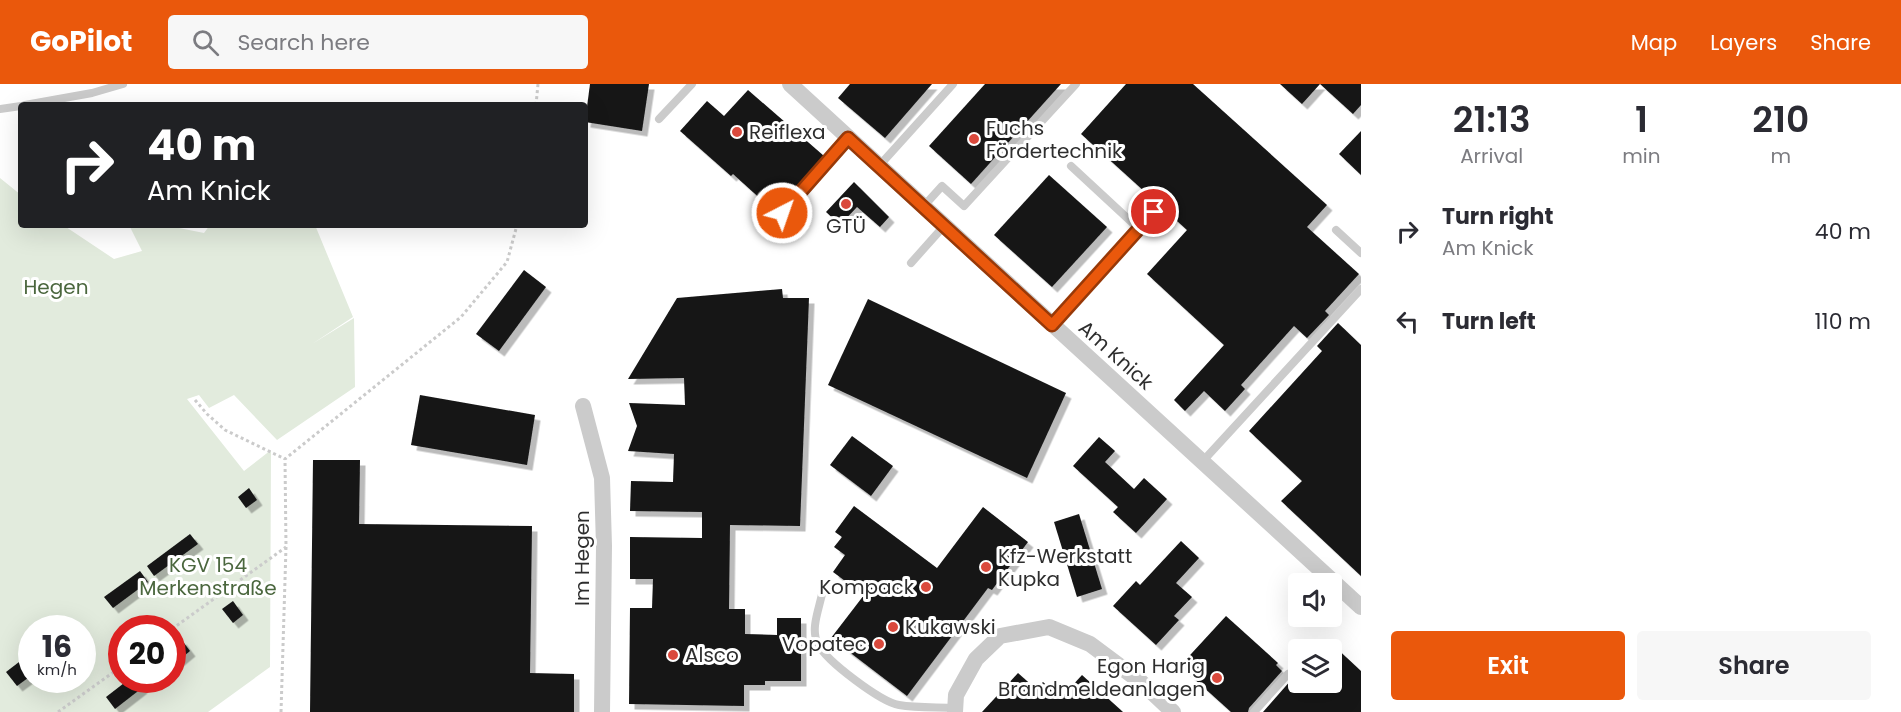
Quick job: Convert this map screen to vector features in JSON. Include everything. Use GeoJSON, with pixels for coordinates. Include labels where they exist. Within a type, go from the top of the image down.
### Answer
{"type":"FeatureCollection","features":[{"type":"Feature","properties":{"kind":"street","name":"Am Knick"},"geometry":{"type":"LineString","coordinates":[[790,84],[1361,607]]}},
{"type":"Feature","properties":{"kind":"street","name":"Im Hegen"},"geometry":{"type":"LineString","coordinates":[[584,406],[602,478],[604,546],[602,712]]}},
{"type":"Feature","properties":{"kind":"street"},"geometry":{"type":"LineString","coordinates":[[955,710],[956,695],[976,659],[1000,636],[1049,627],[1090,644],[1141,682],[1173,712]]}},
{"type":"Feature","properties":{"kind":"lane"},"geometry":{"type":"LineString","coordinates":[[40,102],[92,93],[123,84]]}},
{"type":"Feature","properties":{"kind":"lane"},"geometry":{"type":"LineString","coordinates":[[659,119],[692,84]]}},
{"type":"Feature","properties":{"kind":"lane"},"geometry":{"type":"LineString","coordinates":[[879,166],[953,84]]}},
{"type":"Feature","properties":{"kind":"lane"},"geometry":{"type":"LineString","coordinates":[[923,207],[942,186],[964,206],[1076,84]]}},
{"type":"Feature","properties":{"kind":"lane"},"geometry":{"type":"LineString","coordinates":[[0,109],[18,106]]}},
{"type":"Feature","properties":{"kind":"lane"},"geometry":{"type":"LineString","coordinates":[[782,213],[848,138]]}},
{"type":"Feature","properties":{"kind":"lane"},"geometry":{"type":"LineString","coordinates":[[1071,166],[1139,229]]}},
{"type":"Feature","properties":{"kind":"lane"},"geometry":{"type":"LineString","coordinates":[[1052,325],[1154,212]]}},
{"type":"Feature","properties":{"kind":"lane"},"geometry":{"type":"LineString","coordinates":[[911,263],[945,226]]}},
{"type":"Feature","properties":{"kind":"lane"},"geometry":{"type":"LineString","coordinates":[[1336,230],[1361,253]]}},
{"type":"Feature","properties":{"kind":"lane"},"geometry":{"type":"LineString","coordinates":[[1202,462],[1361,289]]}},
{"type":"Feature","properties":{"kind":"lane"},"geometry":{"type":"LineString","coordinates":[[822,594],[814,628],[817,644],[838,666],[886,702],[955,710]]}},
{"type":"Feature","properties":{"kind":"lane"},"geometry":{"type":"LineString","coordinates":[[1254,712],[1288,674]]}},
{"type":"Feature","properties":{"kind":"path"},"geometry":{"type":"LineString","coordinates":[[536,102],[538,84]]}},
{"type":"Feature","properties":{"kind":"path"},"geometry":{"type":"LineString","coordinates":[[285,459],[460,317],[507,262],[516,228]]}},
{"type":"Feature","properties":{"kind":"path"},"geometry":{"type":"LineString","coordinates":[[195,400],[225,430],[285,459]]}},
{"type":"Feature","properties":{"kind":"path"},"geometry":{"type":"LineString","coordinates":[[281,712],[286,547],[285,459]]}},
{"type":"Feature","properties":{"kind":"path"},"geometry":{"type":"LineString","coordinates":[[186,618],[286,547]]}},
{"type":"Feature","properties":{"kind":"path"},"geometry":{"type":"LineString","coordinates":[[58,712],[108,676]]}},
{"type":"Feature","properties":{"kind":"green space"},"geometry":{"type":"Polygon","coordinates":[[[0,178],[18,193],[18,228],[68,228],[114,259],[142,251],[130,228],[179,228],[204,233],[208,228],[316,228],[353,317],[312,344],[354,318],[355,387],[277,440],[234,395],[209,408],[199,395],[187,399],[244,471],[271,450],[270,667],[208,712],[0,712],[0,178]]]}},
{"type":"Feature","properties":{"kind":"building"},"geometry":{"type":"Polygon","coordinates":[[[590,84],[649,84],[642,131],[588,122],[590,84]]]}},
{"type":"Feature","properties":{"kind":"building"},"geometry":{"type":"Polygon","coordinates":[[[850,84],[932,84],[885,138],[838,98],[850,84]]]}},
{"type":"Feature","properties":{"kind":"building"},"geometry":{"type":"Polygon","coordinates":[[[985,84],[1061,84],[971,184],[929,146],[985,84]]]}},
{"type":"Feature","properties":{"kind":"building"},"geometry":{"type":"Polygon","coordinates":[[[1126,84],[1193,84],[1327,205],[1307,227],[1359,274],[1325,311],[1329,315],[1307,338],[1294,326],[1241,385],[1245,389],[1225,411],[1204,391],[1185,411],[1174,400],[1224,345],[1147,274],[1187,230],[1081,134],[1126,84]]]}},
{"type":"Feature","properties":{"kind":"building"},"geometry":{"type":"Polygon","coordinates":[[[1280,84],[1320,84],[1302,104],[1280,84]]]}},
{"type":"Feature","properties":{"kind":"building"},"geometry":{"type":"Polygon","coordinates":[[[1320,84],[1361,84],[1361,105],[1353,114],[1320,84]]]}},
{"type":"Feature","properties":{"kind":"building"},"geometry":{"type":"Polygon","coordinates":[[[748,90],[824,156],[775,212],[680,131],[707,101],[724,116],[748,90]]]}},
{"type":"Feature","properties":{"kind":"building"},"geometry":{"type":"Polygon","coordinates":[[[1361,131],[1361,175],[1339,154],[1361,131]]]}},
{"type":"Feature","properties":{"kind":"building"},"geometry":{"type":"Polygon","coordinates":[[[1049,175],[1107,227],[1052,287],[994,235],[1049,175]]]}},
{"type":"Feature","properties":{"kind":"building"},"geometry":{"type":"Polygon","coordinates":[[[854,182],[889,217],[880,227],[857,207],[840,225],[826,212],[854,182]]]}},
{"type":"Feature","properties":{"kind":"building"},"geometry":{"type":"Polygon","coordinates":[[[524,270],[546,287],[499,351],[476,334],[524,270]]]}},
{"type":"Feature","properties":{"kind":"building"},"geometry":{"type":"Polygon","coordinates":[[[782,289],[783,298],[809,298],[800,526],[730,525],[729,609],[745,609],[745,634],[777,635],[777,618],[801,618],[801,681],[765,681],[765,685],[744,685],[744,706],[629,704],[630,608],[652,608],[653,579],[630,579],[630,537],[702,538],[702,512],[630,511],[631,481],[673,482],[674,454],[628,451],[637,426],[629,403],[685,405],[684,378],[628,379],[677,298],[782,289]]]}},
{"type":"Feature","properties":{"kind":"building"},"geometry":{"type":"Polygon","coordinates":[[[868,299],[1066,393],[1027,478],[828,385],[868,299]]]}},
{"type":"Feature","properties":{"kind":"building"},"geometry":{"type":"Polygon","coordinates":[[[1338,323],[1361,345],[1361,576],[1281,501],[1302,481],[1249,431],[1322,351],[1317,346],[1338,323]]]}},
{"type":"Feature","properties":{"kind":"building"},"geometry":{"type":"Polygon","coordinates":[[[420,395],[535,415],[527,465],[411,445],[420,395]]]}},
{"type":"Feature","properties":{"kind":"building"},"geometry":{"type":"Polygon","coordinates":[[[852,436],[893,466],[871,496],[830,465],[852,436]]]}},
{"type":"Feature","properties":{"kind":"building"},"geometry":{"type":"Polygon","coordinates":[[[1099,437],[1115,451],[1105,462],[1134,489],[1144,478],[1167,499],[1136,533],[1113,512],[1118,507],[1073,466],[1099,437]]]}},
{"type":"Feature","properties":{"kind":"building"},"geometry":{"type":"Polygon","coordinates":[[[313,460],[360,460],[359,524],[532,526],[530,673],[574,674],[574,712],[310,712],[313,460]]]}},
{"type":"Feature","properties":{"kind":"building"},"geometry":{"type":"Polygon","coordinates":[[[249,488],[257,500],[246,508],[238,497],[249,488]]]}},
{"type":"Feature","properties":{"kind":"building"},"geometry":{"type":"Polygon","coordinates":[[[854,506],[937,568],[983,507],[1028,542],[992,590],[988,588],[907,696],[831,638],[864,595],[833,572],[845,555],[834,547],[842,537],[835,532],[854,506]]]}},
{"type":"Feature","properties":{"kind":"building"},"geometry":{"type":"Polygon","coordinates":[[[1079,514],[1102,589],[1077,597],[1054,522],[1079,514]]]}},
{"type":"Feature","properties":{"kind":"building"},"geometry":{"type":"Polygon","coordinates":[[[190,534],[198,544],[154,576],[147,566],[190,534]]]}},
{"type":"Feature","properties":{"kind":"building"},"geometry":{"type":"Polygon","coordinates":[[[1181,541],[1199,558],[1176,583],[1192,597],[1174,616],[1179,620],[1156,645],[1113,606],[1136,581],[1140,585],[1181,541]]]}},
{"type":"Feature","properties":{"kind":"building"},"geometry":{"type":"Polygon","coordinates":[[[140,571],[148,582],[113,608],[104,597],[140,571]]]}},
{"type":"Feature","properties":{"kind":"building"},"geometry":{"type":"Polygon","coordinates":[[[233,601],[243,615],[233,623],[222,609],[233,601]]]}},
{"type":"Feature","properties":{"kind":"building"},"geometry":{"type":"Polygon","coordinates":[[[1226,616],[1278,663],[1276,665],[1282,671],[1248,712],[1231,712],[1180,666],[1226,616]]]}},
{"type":"Feature","properties":{"kind":"building"},"geometry":{"type":"Polygon","coordinates":[[[1342,653],[1361,671],[1361,712],[1263,712],[1288,684],[1288,693],[1342,693],[1342,653]]]}},
{"type":"Feature","properties":{"kind":"building"},"geometry":{"type":"Polygon","coordinates":[[[18,663],[18,685],[17,686],[6,672],[18,663]]]}},
{"type":"Feature","properties":{"kind":"building"},"geometry":{"type":"Polygon","coordinates":[[[1018,673],[1036,689],[1043,682],[1061,698],[1082,675],[1123,712],[982,712],[1018,673]]]}},
{"type":"Feature","properties":{"kind":"building"},"geometry":{"type":"Polygon","coordinates":[[[111,693],[136,693],[115,709],[106,697],[111,693]]]}},
{"type":"Feature","properties":{"kind":"place","name":"Reiflexa"},"geometry":{"type":"Point","coordinates":[737,132]}},
{"type":"Feature","properties":{"kind":"place","name":"Fuchs Fördertechnik"},"geometry":{"type":"Point","coordinates":[974,139]}},
{"type":"Feature","properties":{"kind":"place","name":"GTÜ"},"geometry":{"type":"Point","coordinates":[846,204]}},
{"type":"Feature","properties":{"kind":"place","name":"Kfz-Werkstatt Kupka"},"geometry":{"type":"Point","coordinates":[986,567]}},
{"type":"Feature","properties":{"kind":"place","name":"Kompack"},"geometry":{"type":"Point","coordinates":[926,587]}},
{"type":"Feature","properties":{"kind":"place","name":"Kukawski"},"geometry":{"type":"Point","coordinates":[893,627]}},
{"type":"Feature","properties":{"kind":"place","name":"Vopatec"},"geometry":{"type":"Point","coordinates":[879,644]}},
{"type":"Feature","properties":{"kind":"place","name":"Alsco"},"geometry":{"type":"Point","coordinates":[673,655]}},
{"type":"Feature","properties":{"kind":"place","name":"Egon Harig Brandmeldeanlagen"},"geometry":{"type":"Point","coordinates":[1217,678]}},
{"type":"Feature","properties":{"kind":"route"},"geometry":{"type":"LineString","coordinates":[[782,213],[848,138],[1052,325],[1154,212]]}},
{"type":"Feature","properties":{"kind":"park label","name":"Hegen"},"geometry":{"type":"Point","coordinates":[56,287]}},
{"type":"Feature","properties":{"kind":"park label","name":"KGV 154 Merkenstraße"},"geometry":{"type":"Point","coordinates":[208,576]}}]}
